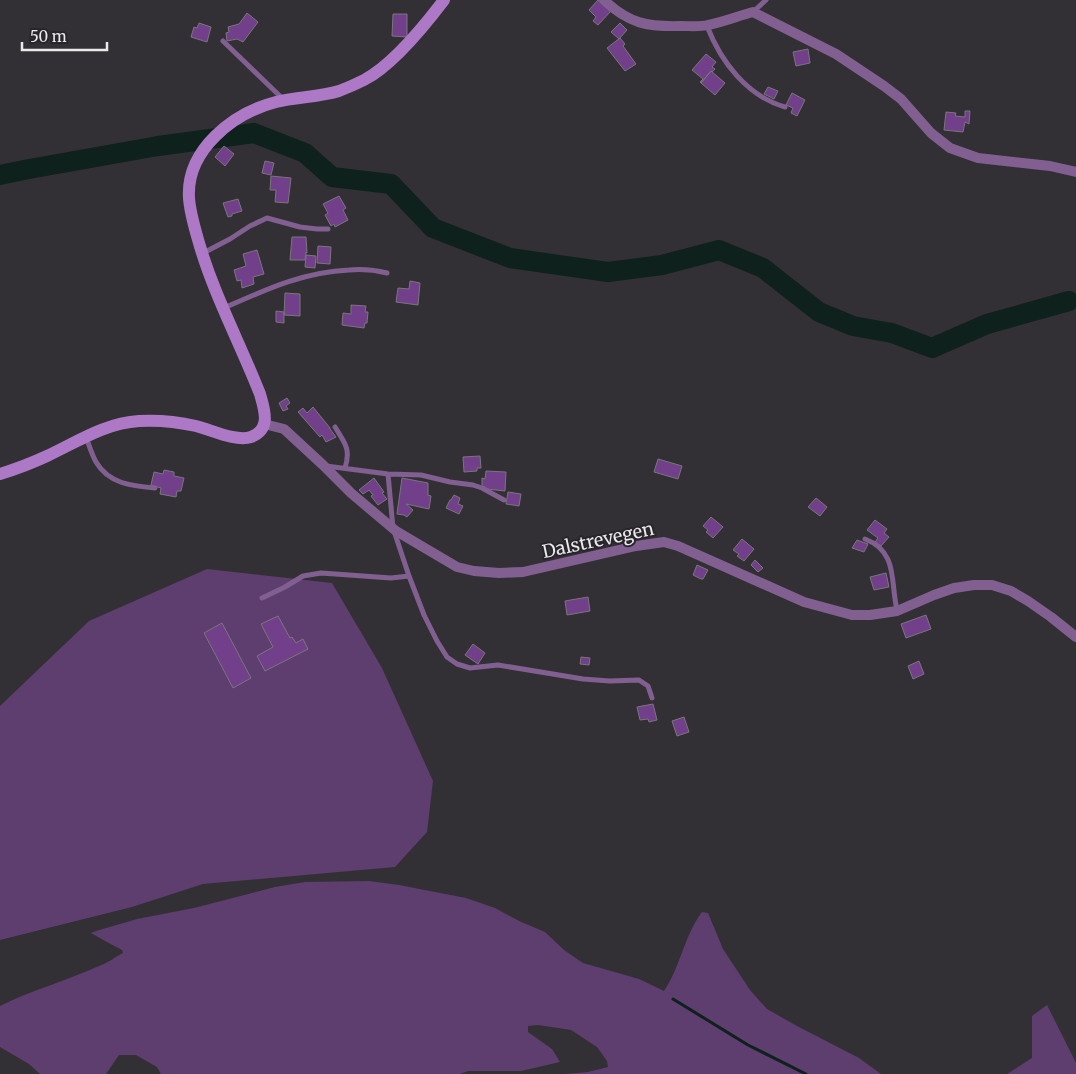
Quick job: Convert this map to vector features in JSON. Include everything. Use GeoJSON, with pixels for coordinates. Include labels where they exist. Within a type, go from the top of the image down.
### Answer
{"type":"FeatureCollection","features":[{"type":"Feature","properties":{"kind":"main road"},"geometry":{"type":"LineString","coordinates":[[0,474],[45,457],[116,424],[156,421],[195,426],[245,439],[254,436],[262,429],[266,414],[260,394],[208,272],[194,228],[189,199],[192,172],[200,154],[218,132],[242,116],[267,104],[339,91],[365,79],[385,64],[406,44],[444,0]]}},
{"type":"Feature","properties":{"kind":"street"},"geometry":{"type":"LineString","coordinates":[[604,0],[615,11],[632,20],[646,25],[664,27],[707,25],[753,12],[836,54],[884,86],[901,99],[931,133],[950,148],[978,158],[1050,166],[1076,172]]}},
{"type":"Feature","properties":{"kind":"street","name":"Dalstrevegen"},"geometry":{"type":"LineString","coordinates":[[264,424],[284,430],[393,528],[418,545],[458,567],[474,571],[499,573],[523,572],[636,546],[664,542],[678,546],[795,598],[823,608],[852,614],[870,615],[897,611],[954,588],[992,585],[1011,591],[1028,601],[1052,617],[1076,638]]}},
{"type":"Feature","properties":{"kind":"lane"},"geometry":{"type":"LineString","coordinates":[[753,12],[766,0]]}},
{"type":"Feature","properties":{"kind":"lane"},"geometry":{"type":"LineString","coordinates":[[707,25],[719,53],[736,76],[748,87],[773,103],[785,107]]}},
{"type":"Feature","properties":{"kind":"lane"},"geometry":{"type":"LineString","coordinates":[[223,42],[284,100]]}},
{"type":"Feature","properties":{"kind":"lane"},"geometry":{"type":"LineString","coordinates":[[202,253],[267,218],[300,226],[328,229]]}},
{"type":"Feature","properties":{"kind":"lane"},"geometry":{"type":"LineString","coordinates":[[224,308],[280,284],[307,276],[335,271],[359,270],[387,273]]}},
{"type":"Feature","properties":{"kind":"lane"},"geometry":{"type":"LineString","coordinates":[[335,427],[348,451],[345,468]]}},
{"type":"Feature","properties":{"kind":"lane"},"geometry":{"type":"LineString","coordinates":[[85,437],[97,464],[107,475],[120,483],[155,488]]}},
{"type":"Feature","properties":{"kind":"lane"},"geometry":{"type":"LineString","coordinates":[[323,465],[388,474],[421,475],[473,485],[504,500]]}},
{"type":"Feature","properties":{"kind":"lane"},"geometry":{"type":"LineString","coordinates":[[388,474],[393,528],[424,614],[437,641],[447,656],[457,664],[470,668],[498,665],[583,679],[610,681],[639,680],[648,686],[652,698]]}},
{"type":"Feature","properties":{"kind":"lane"},"geometry":{"type":"LineString","coordinates":[[865,539],[881,549],[890,564],[897,611]]}},
{"type":"Feature","properties":{"kind":"lane"},"geometry":{"type":"LineString","coordinates":[[262,598],[303,576],[321,573],[391,578],[409,576]]}},
{"type":"Feature","properties":{"kind":"shaded area"},"geometry":{"type":"Polygon","coordinates":[[[207,569],[332,583],[382,668],[433,781],[427,832],[395,867],[203,884],[132,907],[0,940],[0,706],[89,621],[207,569]]]}},
{"type":"Feature","properties":{"kind":"shaded area"},"geometry":{"type":"Polygon","coordinates":[[[369,881],[466,898],[495,908],[545,932],[564,950],[583,963],[639,979],[664,991],[696,921],[702,912],[708,913],[723,949],[750,990],[767,1009],[859,1058],[881,1074],[565,1074],[588,1072],[608,1067],[607,1061],[597,1047],[571,1030],[538,1025],[528,1026],[528,1032],[552,1049],[560,1062],[521,1071],[468,1071],[460,1074],[161,1074],[157,1067],[136,1055],[119,1055],[106,1074],[40,1074],[29,1064],[0,1047],[0,1006],[102,965],[123,953],[122,950],[91,933],[137,919],[194,908],[275,887],[305,882],[369,881]]]}},
{"type":"Feature","properties":{"kind":"shaded area"},"geometry":{"type":"Polygon","coordinates":[[[1047,1005],[1076,1063],[1076,1074],[1007,1074],[1032,1058],[1032,1016],[1047,1005]]]}},
{"type":"Feature","properties":{"kind":"building"},"geometry":{"type":"Polygon","coordinates":[[[598,0],[611,11],[598,25],[593,21],[596,17],[589,10],[598,0]]]}},
{"type":"Feature","properties":{"kind":"building"},"geometry":{"type":"Polygon","coordinates":[[[247,13],[258,22],[243,42],[237,39],[227,41],[226,33],[229,32],[228,27],[239,24],[247,13]]]}},
{"type":"Feature","properties":{"kind":"building"},"geometry":{"type":"Polygon","coordinates":[[[393,14],[407,14],[407,37],[392,36],[393,14]]]}},
{"type":"Feature","properties":{"kind":"building"},"geometry":{"type":"Polygon","coordinates":[[[199,23],[211,27],[207,42],[191,37],[194,27],[197,28],[199,23]]]}},
{"type":"Feature","properties":{"kind":"building"},"geometry":{"type":"Polygon","coordinates":[[[620,23],[627,30],[619,39],[611,32],[620,23]]]}},
{"type":"Feature","properties":{"kind":"building"},"geometry":{"type":"Polygon","coordinates":[[[620,38],[625,44],[623,46],[636,64],[625,71],[607,48],[620,38]]]}},
{"type":"Feature","properties":{"kind":"building"},"geometry":{"type":"Polygon","coordinates":[[[808,49],[810,63],[796,66],[793,52],[808,49]]]}},
{"type":"Feature","properties":{"kind":"building"},"geometry":{"type":"Polygon","coordinates":[[[706,54],[716,62],[712,67],[715,69],[701,83],[703,79],[692,70],[706,54]]]}},
{"type":"Feature","properties":{"kind":"building"},"geometry":{"type":"Polygon","coordinates":[[[711,71],[725,83],[715,95],[701,83],[711,71]]]}},
{"type":"Feature","properties":{"kind":"building"},"geometry":{"type":"Polygon","coordinates":[[[768,87],[778,91],[774,99],[764,94],[768,87]]]}},
{"type":"Feature","properties":{"kind":"building"},"geometry":{"type":"Polygon","coordinates":[[[792,93],[805,100],[797,116],[791,113],[793,108],[786,105],[792,93]]]}},
{"type":"Feature","properties":{"kind":"building"},"geometry":{"type":"Polygon","coordinates":[[[965,111],[970,111],[969,124],[965,122],[963,132],[944,130],[946,112],[956,113],[955,116],[965,117],[965,111]]]}},
{"type":"Feature","properties":{"kind":"building"},"geometry":{"type":"Polygon","coordinates":[[[224,146],[234,154],[225,166],[215,157],[224,146]]]}},
{"type":"Feature","properties":{"kind":"building"},"geometry":{"type":"Polygon","coordinates":[[[265,161],[274,163],[271,175],[262,173],[265,161]]]}},
{"type":"Feature","properties":{"kind":"building"},"geometry":{"type":"Polygon","coordinates":[[[271,176],[291,178],[288,203],[275,202],[276,190],[270,190],[271,176]]]}},
{"type":"Feature","properties":{"kind":"building"},"geometry":{"type":"Polygon","coordinates":[[[339,196],[346,208],[343,210],[348,220],[335,227],[334,224],[331,226],[325,215],[328,213],[323,204],[339,196]]]}},
{"type":"Feature","properties":{"kind":"building"},"geometry":{"type":"Polygon","coordinates":[[[238,199],[242,211],[228,217],[223,203],[238,199]]]}},
{"type":"Feature","properties":{"kind":"building"},"geometry":{"type":"Polygon","coordinates":[[[292,237],[306,237],[307,253],[305,260],[290,260],[292,237]]]}},
{"type":"Feature","properties":{"kind":"building"},"geometry":{"type":"Polygon","coordinates":[[[318,246],[331,247],[330,264],[317,263],[318,246]]]}},
{"type":"Feature","properties":{"kind":"building"},"geometry":{"type":"Polygon","coordinates":[[[257,250],[264,274],[253,277],[254,284],[242,288],[241,280],[237,281],[234,270],[246,266],[243,254],[257,250]]]}},
{"type":"Feature","properties":{"kind":"building"},"geometry":{"type":"Polygon","coordinates":[[[306,255],[316,256],[315,268],[305,267],[306,255]]]}},
{"type":"Feature","properties":{"kind":"building"},"geometry":{"type":"Polygon","coordinates":[[[410,281],[420,283],[418,305],[396,302],[398,288],[409,289],[410,281]]]}},
{"type":"Feature","properties":{"kind":"building"},"geometry":{"type":"Polygon","coordinates":[[[285,293],[300,294],[300,316],[284,315],[285,293]]]}},
{"type":"Feature","properties":{"kind":"building"},"geometry":{"type":"Polygon","coordinates":[[[351,305],[366,306],[365,312],[368,312],[367,323],[365,323],[364,328],[342,325],[343,313],[351,314],[351,305]]]}},
{"type":"Feature","properties":{"kind":"building"},"geometry":{"type":"Polygon","coordinates":[[[276,311],[284,312],[284,323],[276,322],[276,311]]]}},
{"type":"Feature","properties":{"kind":"building"},"geometry":{"type":"Polygon","coordinates":[[[287,398],[290,403],[286,406],[288,409],[283,411],[279,403],[287,398]]]}},
{"type":"Feature","properties":{"kind":"building"},"geometry":{"type":"Polygon","coordinates":[[[313,407],[336,437],[326,442],[322,435],[320,437],[298,412],[303,408],[307,413],[313,407]]]}},
{"type":"Feature","properties":{"kind":"building"},"geometry":{"type":"Polygon","coordinates":[[[480,456],[481,468],[477,468],[477,471],[464,472],[463,457],[480,456]]]}},
{"type":"Feature","properties":{"kind":"building"},"geometry":{"type":"Polygon","coordinates":[[[658,459],[682,466],[678,479],[654,472],[658,459]]]}},
{"type":"Feature","properties":{"kind":"building"},"geometry":{"type":"Polygon","coordinates":[[[164,470],[174,472],[174,476],[184,478],[181,491],[177,491],[176,497],[160,494],[161,488],[151,485],[154,472],[163,474],[164,470]]]}},
{"type":"Feature","properties":{"kind":"building"},"geometry":{"type":"Polygon","coordinates":[[[486,471],[506,472],[505,491],[482,488],[482,478],[485,479],[486,471]]]}},
{"type":"Feature","properties":{"kind":"building"},"geometry":{"type":"Polygon","coordinates":[[[374,478],[387,499],[378,505],[369,490],[363,494],[359,490],[374,478]]]}},
{"type":"Feature","properties":{"kind":"building"},"geometry":{"type":"Polygon","coordinates":[[[402,478],[428,483],[428,495],[431,496],[429,509],[406,504],[413,510],[407,517],[397,514],[402,478]]]}},
{"type":"Feature","properties":{"kind":"building"},"geometry":{"type":"Polygon","coordinates":[[[508,492],[521,494],[519,506],[506,504],[508,492]]]}},
{"type":"Feature","properties":{"kind":"building"},"geometry":{"type":"Polygon","coordinates":[[[454,495],[460,498],[458,504],[463,506],[459,514],[446,508],[454,495]]]}},
{"type":"Feature","properties":{"kind":"building"},"geometry":{"type":"Polygon","coordinates":[[[816,498],[827,507],[820,516],[808,507],[816,498]]]}},
{"type":"Feature","properties":{"kind":"building"},"geometry":{"type":"Polygon","coordinates":[[[711,517],[723,527],[713,538],[706,532],[708,530],[703,526],[711,517]]]}},
{"type":"Feature","properties":{"kind":"building"},"geometry":{"type":"Polygon","coordinates":[[[875,520],[887,529],[884,533],[889,537],[881,546],[875,542],[878,538],[867,530],[875,520]]]}},
{"type":"Feature","properties":{"kind":"building"},"geometry":{"type":"Polygon","coordinates":[[[742,539],[754,549],[744,561],[733,550],[742,539]]]}},
{"type":"Feature","properties":{"kind":"building"},"geometry":{"type":"Polygon","coordinates":[[[857,540],[868,544],[864,552],[852,548],[857,540]]]}},
{"type":"Feature","properties":{"kind":"building"},"geometry":{"type":"Polygon","coordinates":[[[755,560],[763,568],[758,572],[751,565],[755,560]]]}},
{"type":"Feature","properties":{"kind":"building"},"geometry":{"type":"Polygon","coordinates":[[[697,565],[708,570],[703,579],[693,575],[697,565]]]}},
{"type":"Feature","properties":{"kind":"building"},"geometry":{"type":"Polygon","coordinates":[[[886,573],[889,587],[874,590],[870,577],[886,573]]]}},
{"type":"Feature","properties":{"kind":"building"},"geometry":{"type":"Polygon","coordinates":[[[588,597],[590,611],[567,615],[565,601],[588,597]]]}},
{"type":"Feature","properties":{"kind":"building"},"geometry":{"type":"Polygon","coordinates":[[[926,615],[931,629],[906,638],[901,624],[926,615]]]}},
{"type":"Feature","properties":{"kind":"building"},"geometry":{"type":"Polygon","coordinates":[[[278,616],[290,638],[292,637],[296,643],[303,639],[308,649],[265,671],[257,656],[273,647],[261,624],[278,616]]]}},
{"type":"Feature","properties":{"kind":"building"},"geometry":{"type":"Polygon","coordinates":[[[222,623],[251,678],[233,688],[204,633],[222,623]]]}},
{"type":"Feature","properties":{"kind":"building"},"geometry":{"type":"Polygon","coordinates":[[[473,644],[485,653],[478,664],[465,655],[473,644]]]}},
{"type":"Feature","properties":{"kind":"building"},"geometry":{"type":"Polygon","coordinates":[[[581,657],[590,658],[589,665],[580,664],[581,657]]]}},
{"type":"Feature","properties":{"kind":"building"},"geometry":{"type":"Polygon","coordinates":[[[919,661],[924,674],[913,679],[908,666],[919,661]]]}},
{"type":"Feature","properties":{"kind":"building"},"geometry":{"type":"Polygon","coordinates":[[[653,704],[657,720],[649,722],[648,719],[640,720],[637,707],[653,704]]]}},
{"type":"Feature","properties":{"kind":"building"},"geometry":{"type":"Polygon","coordinates":[[[684,717],[689,732],[677,736],[672,721],[684,717]]]}},
{"type":"Feature","properties":{"kind":"waterway"},"geometry":{"type":"LineString","coordinates":[[0,175],[158,146],[254,133],[305,153],[332,177],[391,184],[433,228],[510,258],[608,272],[662,265],[719,250],[763,268],[819,312],[853,326],[892,333],[932,348],[987,324],[1069,301]]}},
{"type":"Feature","properties":{"kind":"waterway"},"geometry":{"type":"LineString","coordinates":[[673,999],[748,1045],[806,1074]]}}]}
